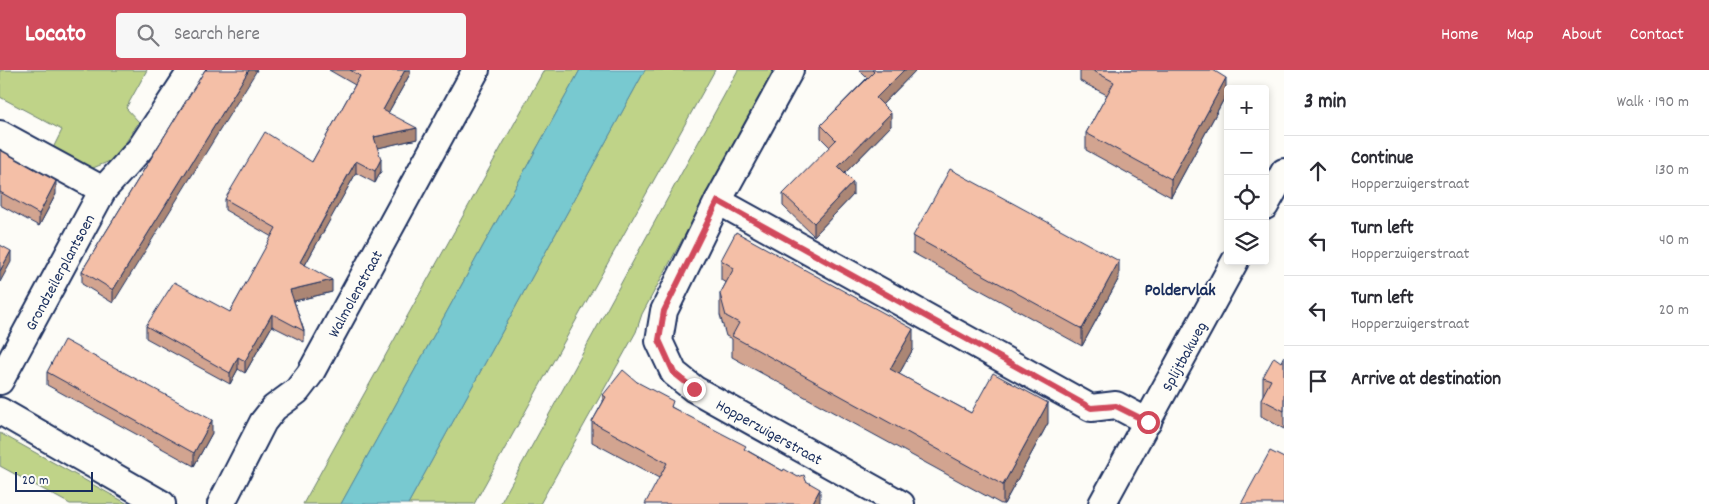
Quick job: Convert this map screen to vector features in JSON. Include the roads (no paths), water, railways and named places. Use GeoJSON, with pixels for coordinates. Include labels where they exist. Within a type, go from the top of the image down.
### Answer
{"type":"FeatureCollection","features":[{"type":"Feature","properties":{"kind":"street","name":"Grondzeilerplantsoen"},"geometry":{"type":"LineString","coordinates":[[0,381],[103,190],[140,150],[192,70]]}},
{"type":"Feature","properties":{"kind":"street","name":"Walmolenstraat"},"geometry":{"type":"LineString","coordinates":[[221,504],[263,422],[274,408],[297,391],[310,374],[476,70]]}},
{"type":"Feature","properties":{"kind":"street","name":"Hopperzuigerstraat"},"geometry":{"type":"LineString","coordinates":[[790,70],[718,201],[664,311],[659,340],[674,373],[694,389],[901,504]]}},
{"type":"Feature","properties":{"kind":"street"},"geometry":{"type":"LineString","coordinates":[[0,134],[103,190]]}},
{"type":"Feature","properties":{"kind":"street"},"geometry":{"type":"LineString","coordinates":[[1269,199],[1284,172]]}},
{"type":"Feature","properties":{"kind":"street"},"geometry":{"type":"LineString","coordinates":[[718,201],[1091,408],[1116,406],[1148,422]]}},
{"type":"Feature","properties":{"kind":"street","name":"Splijtbakweg"},"geometry":{"type":"LineString","coordinates":[[1102,504],[1233,265]]}},
{"type":"Feature","properties":{"kind":"street"},"geometry":{"type":"LineString","coordinates":[[0,411],[162,504]]}},
{"type":"Feature","properties":{"kind":"water"},"geometry":{"type":"Polygon","coordinates":[[[580,70],[645,70],[408,504],[341,504],[580,70]]]}},
{"type":"Feature","properties":{"kind":"district","name":"Poldervlak"},"geometry":{"type":"Point","coordinates":[1180,289]}}]}
